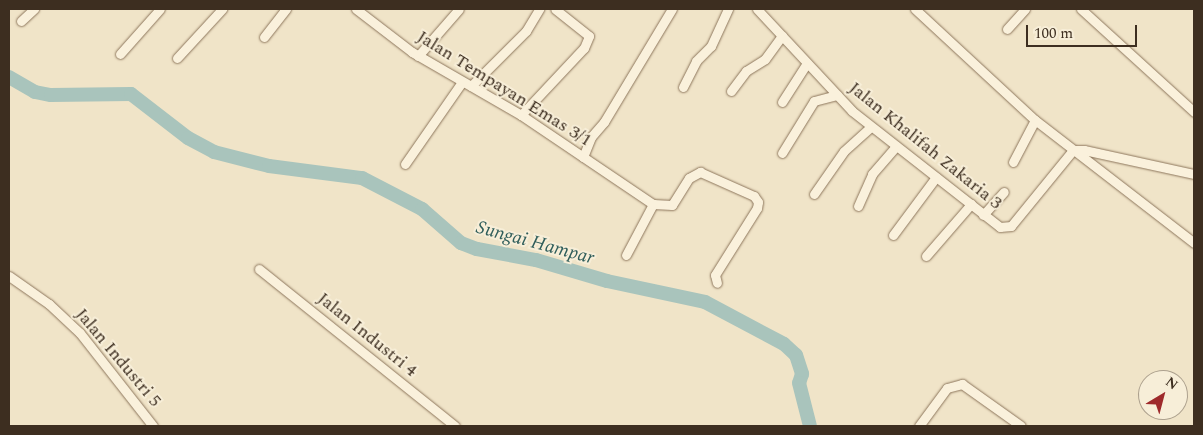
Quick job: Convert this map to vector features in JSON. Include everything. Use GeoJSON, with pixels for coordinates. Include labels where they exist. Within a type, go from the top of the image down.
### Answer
{"type":"FeatureCollection","features":[{"type":"Feature","properties":{"kind":"street"},"geometry":{"type":"LineString","coordinates":[[21,21],[34,9]]}},
{"type":"Feature","properties":{"kind":"street"},"geometry":{"type":"LineString","coordinates":[[120,54],[160,9]]}},
{"type":"Feature","properties":{"kind":"street"},"geometry":{"type":"LineString","coordinates":[[177,58],[222,9]]}},
{"type":"Feature","properties":{"kind":"street"},"geometry":{"type":"LineString","coordinates":[[264,37],[286,9]]}},
{"type":"Feature","properties":{"kind":"street","name":"Jalan Tempayan Emas 3/1"},"geometry":{"type":"LineString","coordinates":[[356,9],[368,12],[418,56],[521,115],[653,204]]}},
{"type":"Feature","properties":{"kind":"street"},"geometry":{"type":"LineString","coordinates":[[418,56],[459,9]]}},
{"type":"Feature","properties":{"kind":"street"},"geometry":{"type":"LineString","coordinates":[[471,86],[526,31],[539,9]]}},
{"type":"Feature","properties":{"kind":"street"},"geometry":{"type":"LineString","coordinates":[[521,115],[584,48],[589,36],[555,9]]}},
{"type":"Feature","properties":{"kind":"street"},"geometry":{"type":"LineString","coordinates":[[583,157],[591,137],[604,122],[672,9]]}},
{"type":"Feature","properties":{"kind":"street"},"geometry":{"type":"LineString","coordinates":[[683,87],[699,57],[711,46],[728,9]]}},
{"type":"Feature","properties":{"kind":"street","name":"Jalan Khalifah Zakaria 3"},"geometry":{"type":"LineString","coordinates":[[757,9],[837,95],[871,127],[1000,227],[1011,226],[1073,150]]}},
{"type":"Feature","properties":{"kind":"street"},"geometry":{"type":"LineString","coordinates":[[915,9],[1035,120],[1194,243]]}},
{"type":"Feature","properties":{"kind":"street"},"geometry":{"type":"LineString","coordinates":[[1007,29],[1025,9]]}},
{"type":"Feature","properties":{"kind":"street"},"geometry":{"type":"LineString","coordinates":[[1080,9],[1194,112]]}},
{"type":"Feature","properties":{"kind":"street"},"geometry":{"type":"LineString","coordinates":[[732,90],[746,71],[765,59],[782,36]]}},
{"type":"Feature","properties":{"kind":"street"},"geometry":{"type":"LineString","coordinates":[[782,102],[807,63]]}},
{"type":"Feature","properties":{"kind":"street"},"geometry":{"type":"LineString","coordinates":[[405,164],[462,82]]}},
{"type":"Feature","properties":{"kind":"street"},"geometry":{"type":"LineString","coordinates":[[782,153],[814,101],[837,95]]}},
{"type":"Feature","properties":{"kind":"street"},"geometry":{"type":"LineString","coordinates":[[1013,162],[1035,120]]}},
{"type":"Feature","properties":{"kind":"street"},"geometry":{"type":"LineString","coordinates":[[814,194],[844,151],[871,127]]}},
{"type":"Feature","properties":{"kind":"street"},"geometry":{"type":"LineString","coordinates":[[858,206],[872,174],[896,146]]}},
{"type":"Feature","properties":{"kind":"street"},"geometry":{"type":"LineString","coordinates":[[1073,150],[1084,150],[1194,174]]}},
{"type":"Feature","properties":{"kind":"street"},"geometry":{"type":"LineString","coordinates":[[626,255],[653,204],[672,205],[689,178],[700,172],[757,198],[757,208],[716,275],[717,283]]}},
{"type":"Feature","properties":{"kind":"street"},"geometry":{"type":"LineString","coordinates":[[893,235],[936,177]]}},
{"type":"Feature","properties":{"kind":"street"},"geometry":{"type":"LineString","coordinates":[[983,215],[1004,192]]}},
{"type":"Feature","properties":{"kind":"street"},"geometry":{"type":"LineString","coordinates":[[926,256],[970,204]]}},
{"type":"Feature","properties":{"kind":"street","name":"Jalan Industri 4"},"geometry":{"type":"LineString","coordinates":[[259,269],[455,426]]}},
{"type":"Feature","properties":{"kind":"street","name":"Jalan Industri 5"},"geometry":{"type":"LineString","coordinates":[[9,276],[49,304],[80,332],[153,426]]}},
{"type":"Feature","properties":{"kind":"street"},"geometry":{"type":"LineString","coordinates":[[919,426],[947,388],[962,384],[1021,426]]}},
{"type":"Feature","properties":{"kind":"waterway","name":"Sungai Hampar"},"geometry":{"type":"LineString","coordinates":[[9,77],[35,92],[51,95],[131,94],[188,138],[214,152],[269,166],[362,178],[422,209],[461,243],[477,249],[536,260],[607,281],[705,302],[784,344],[796,355],[802,374],[799,383],[810,426]]}}]}
